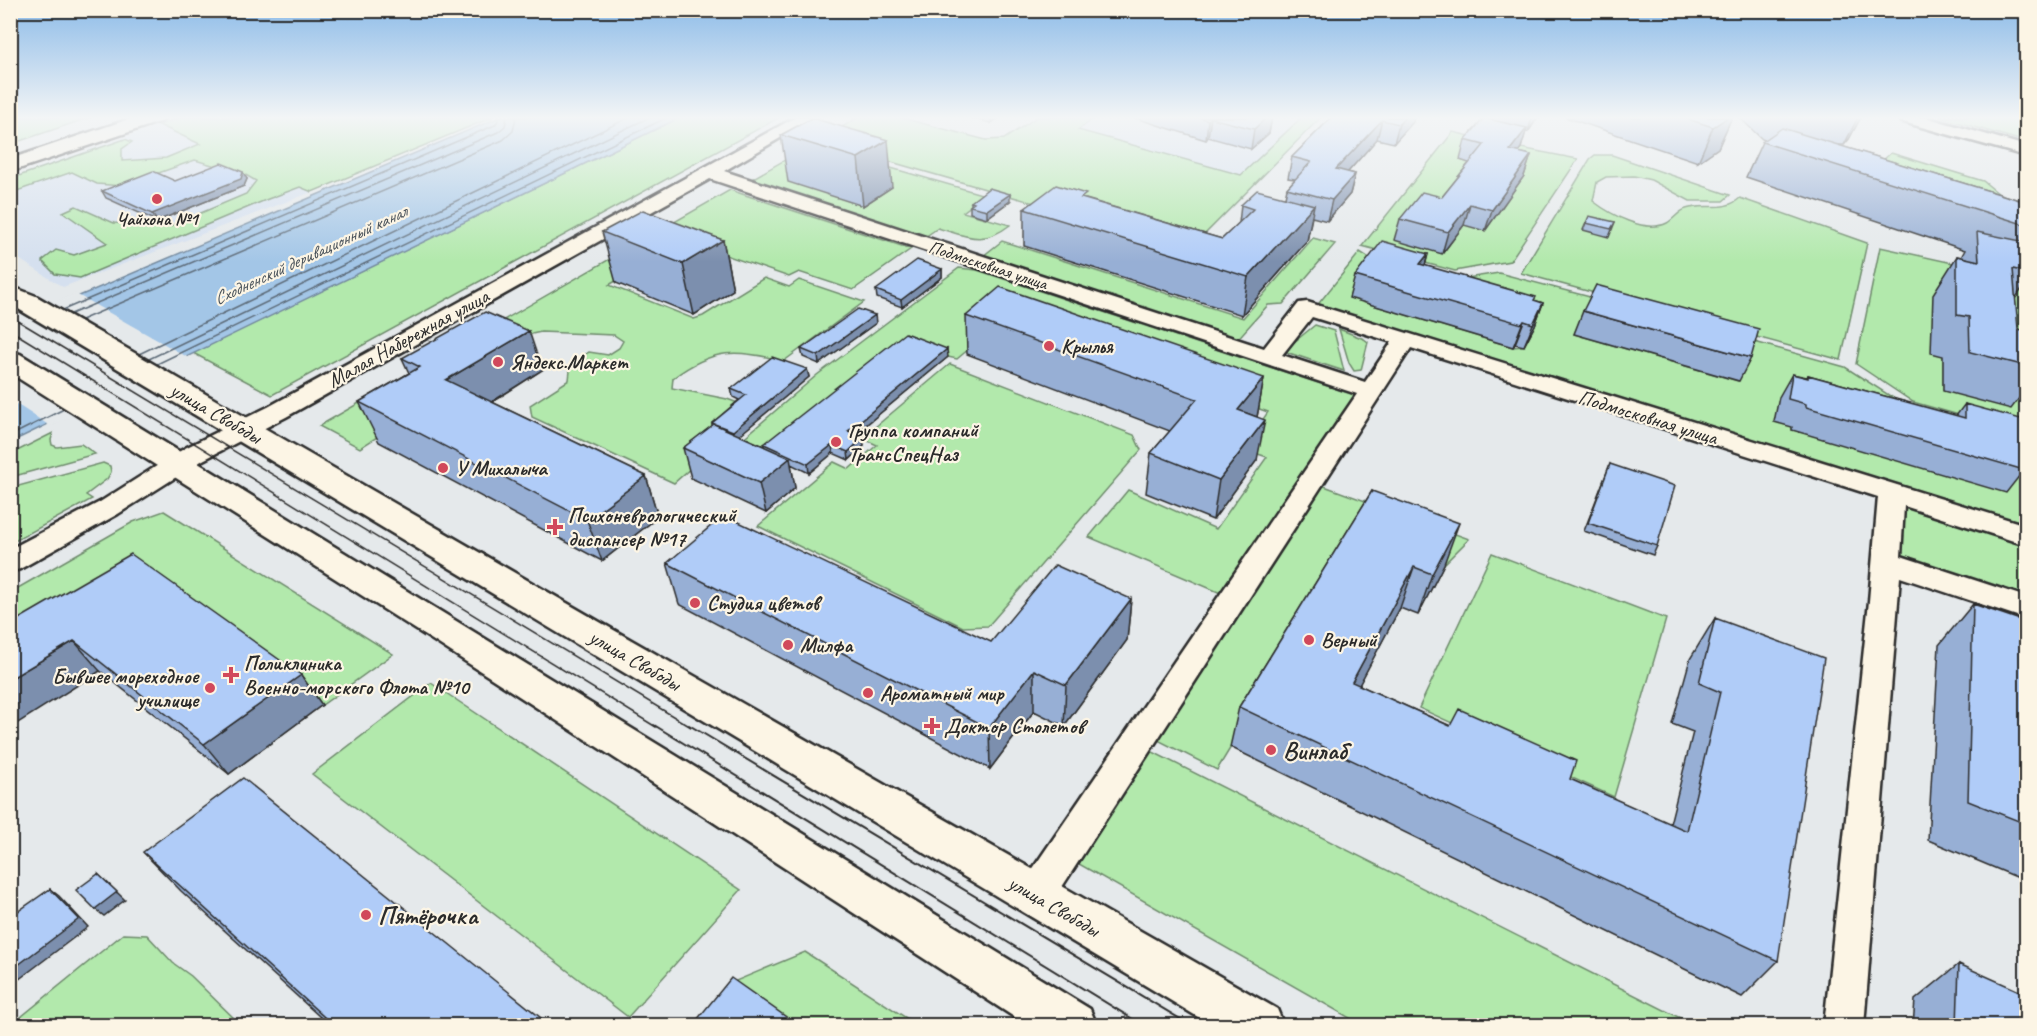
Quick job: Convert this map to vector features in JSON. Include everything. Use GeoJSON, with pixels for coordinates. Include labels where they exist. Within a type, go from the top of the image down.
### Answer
{"type":"FeatureCollection","features":[{"type":"Feature","properties":{"kind":"main road","name":"улица Свободы"},"geometry":{"type":"LineString","coordinates":[[19,298],[1260,1026]]}},
{"type":"Feature","properties":{"kind":"main road"},"geometry":{"type":"LineString","coordinates":[[10,360],[1072,1026]]}},
{"type":"Feature","properties":{"kind":"street","name":"Малая Набережная улица"},"geometry":{"type":"LineString","coordinates":[[10,562],[109,508],[178,464],[720,165]]}},
{"type":"Feature","properties":{"kind":"street","name":"Подмосковная улица"},"geometry":{"type":"LineString","coordinates":[[708,172],[1370,391]]}},
{"type":"Feature","properties":{"kind":"street","name":"Подмосковная улица"},"geometry":{"type":"LineString","coordinates":[[1268,358],[1307,308],[2026,535]]}},
{"type":"Feature","properties":{"kind":"street"},"geometry":{"type":"LineString","coordinates":[[1036,895],[1405,340]]}},
{"type":"Feature","properties":{"kind":"street"},"geometry":{"type":"LineString","coordinates":[[1844,1026],[1887,562],[1891,494]]}},
{"type":"Feature","properties":{"kind":"street"},"geometry":{"type":"LineString","coordinates":[[1887,562],[2026,608]]}},
{"type":"Feature","properties":{"kind":"shaded area"},"geometry":{"type":"Polygon","coordinates":[[[46,165],[251,165],[312,192],[63,287],[11,254],[10,178],[46,165]]]}},
{"type":"Feature","properties":{"kind":"shaded area"},"geometry":{"type":"Polygon","coordinates":[[[1206,165],[1251,165],[1241,175],[1206,165]]]}},
{"type":"Feature","properties":{"kind":"green space"},"geometry":{"type":"Polygon","coordinates":[[[49,165],[180,165],[122,186],[97,184],[72,172],[11,193],[10,179],[49,165]]]}},
{"type":"Feature","properties":{"kind":"green space"},"geometry":{"type":"Polygon","coordinates":[[[214,165],[376,165],[312,192],[300,187],[268,199],[80,278],[55,274],[42,261],[56,250],[74,255],[107,243],[63,212],[76,206],[114,223],[170,226],[246,194],[256,181],[244,174],[214,165]]]}},
{"type":"Feature","properties":{"kind":"green space"},"geometry":{"type":"Polygon","coordinates":[[[581,165],[692,165],[272,395],[193,353],[581,165]]]}},
{"type":"Feature","properties":{"kind":"green space"},"geometry":{"type":"Polygon","coordinates":[[[775,165],[882,165],[985,195],[963,212],[1010,225],[992,236],[983,238],[967,237],[938,228],[922,239],[748,181],[775,165]]]}},
{"type":"Feature","properties":{"kind":"green space"},"geometry":{"type":"Polygon","coordinates":[[[903,165],[1206,165],[1241,175],[1251,165],[1273,165],[1196,243],[1177,244],[903,165]]]}},
{"type":"Feature","properties":{"kind":"green space"},"geometry":{"type":"Polygon","coordinates":[[[1426,165],[1478,165],[1442,254],[1508,165],[1574,165],[1510,261],[1455,271],[1362,246],[1426,165]]]}},
{"type":"Feature","properties":{"kind":"green space"},"geometry":{"type":"Polygon","coordinates":[[[1586,165],[1643,165],[1730,195],[1723,201],[1690,201],[1651,180],[1634,176],[1606,177],[1597,182],[1593,201],[1628,221],[1638,224],[1658,226],[1667,223],[1686,209],[1727,205],[1740,198],[1867,243],[1841,360],[1521,273],[1586,165]]]}},
{"type":"Feature","properties":{"kind":"green space"},"geometry":{"type":"Polygon","coordinates":[[[1932,165],[1983,181],[2026,216],[1875,167],[1932,165]]]}},
{"type":"Feature","properties":{"kind":"green space"},"geometry":{"type":"Polygon","coordinates":[[[730,190],[911,249],[853,290],[799,272],[789,277],[685,241],[609,285],[694,319],[703,316],[764,278],[789,287],[799,280],[864,302],[784,361],[752,354],[726,354],[701,361],[673,378],[672,388],[738,403],[722,440],[674,483],[532,417],[530,405],[569,380],[571,362],[589,352],[608,355],[619,348],[623,341],[614,335],[541,332],[504,340],[426,406],[360,448],[319,426],[730,190]]]}},
{"type":"Feature","properties":{"kind":"green space"},"geometry":{"type":"Polygon","coordinates":[[[1313,238],[1335,244],[1283,304],[1268,305],[1235,342],[978,260],[1002,241],[1243,318],[1313,238]]]}},
{"type":"Feature","properties":{"kind":"green space"},"geometry":{"type":"Polygon","coordinates":[[[1880,247],[1953,263],[1943,356],[1943,391],[1987,307],[2026,280],[2026,434],[1913,402],[1856,364],[1880,247]]]}},
{"type":"Feature","properties":{"kind":"green space"},"geometry":{"type":"Polygon","coordinates":[[[1360,252],[1377,263],[1350,298],[1513,347],[1524,346],[1460,279],[1499,273],[1590,297],[1574,334],[1738,381],[1751,341],[1845,367],[1906,406],[1792,427],[1792,430],[2016,439],[2026,442],[2026,530],[1315,308],[1360,252]]]}},
{"type":"Feature","properties":{"kind":"green space"},"geometry":{"type":"Polygon","coordinates":[[[959,268],[977,270],[1357,396],[1223,594],[1089,537],[1128,490],[1216,529],[1267,457],[1243,449],[1268,412],[1002,321],[957,359],[948,357],[765,452],[739,442],[817,375],[959,268]]]}},
{"type":"Feature","properties":{"kind":"green space"},"geometry":{"type":"Polygon","coordinates":[[[1315,325],[1334,331],[1344,371],[1286,352],[1293,343],[1315,325]]]}},
{"type":"Feature","properties":{"kind":"green space"},"geometry":{"type":"Polygon","coordinates":[[[1339,329],[1368,342],[1361,370],[1354,371],[1349,363],[1339,329]]]}},
{"type":"Feature","properties":{"kind":"green space"},"geometry":{"type":"Polygon","coordinates":[[[950,364],[1134,435],[1141,450],[988,626],[963,627],[758,526],[834,462],[849,469],[877,445],[862,438],[950,364]]]}},
{"type":"Feature","properties":{"kind":"green space"},"geometry":{"type":"Polygon","coordinates":[[[53,433],[52,445],[57,447],[81,444],[95,454],[11,477],[11,454],[53,433]]]}},
{"type":"Feature","properties":{"kind":"green space"},"geometry":{"type":"Polygon","coordinates":[[[103,463],[110,466],[111,472],[107,479],[86,495],[92,499],[11,543],[11,488],[103,463]]]}},
{"type":"Feature","properties":{"kind":"green space"},"geometry":{"type":"Polygon","coordinates":[[[1316,483],[1469,539],[1444,564],[1361,532],[1217,770],[1150,736],[1316,483]]]}},
{"type":"Feature","properties":{"kind":"green space"},"geometry":{"type":"Polygon","coordinates":[[[1900,501],[2026,541],[2026,603],[1895,560],[1900,501]]]}},
{"type":"Feature","properties":{"kind":"green space"},"geometry":{"type":"Polygon","coordinates":[[[164,511],[393,654],[322,705],[154,585],[11,672],[11,592],[133,522],[164,511]]]}},
{"type":"Feature","properties":{"kind":"green space"},"geometry":{"type":"Polygon","coordinates":[[[1492,553],[1666,619],[1614,797],[1419,708],[1492,553]]]}},
{"type":"Feature","properties":{"kind":"green space"},"geometry":{"type":"Polygon","coordinates":[[[431,683],[741,890],[628,1017],[312,774],[431,683]]]}},
{"type":"Feature","properties":{"kind":"green space"},"geometry":{"type":"Polygon","coordinates":[[[1145,748],[1694,1025],[1362,1025],[1072,860],[1145,748]]]}},
{"type":"Feature","properties":{"kind":"green space"},"geometry":{"type":"Polygon","coordinates":[[[123,934],[147,935],[173,963],[191,976],[241,1025],[11,1025],[123,934]]]}},
{"type":"Feature","properties":{"kind":"green space"},"geometry":{"type":"Polygon","coordinates":[[[805,952],[917,1025],[693,1026],[726,985],[805,952]]]}},
{"type":"Feature","properties":{"kind":"water","name":"Сходненский деривационный канал"},"geometry":{"type":"Polygon","coordinates":[[[386,165],[581,165],[11,442],[11,325],[386,165]]]}},
{"type":"Feature","properties":{"kind":"pier"},"geometry":{"type":"Polygon","coordinates":[[[76,294],[189,358],[50,426],[10,400],[10,322],[76,294]]]}},
{"type":"Feature","properties":{"kind":"building"},"geometry":{"type":"Polygon","coordinates":[[[215,165],[227,165],[243,172],[241,179],[152,214],[102,191],[153,171],[175,181],[215,165]]]}},
{"type":"Feature","properties":{"kind":"building"},"geometry":{"type":"Polygon","coordinates":[[[1308,165],[1339,165],[1336,169],[1355,174],[1332,200],[1287,188],[1308,165]]]}},
{"type":"Feature","properties":{"kind":"building"},"geometry":{"type":"Polygon","coordinates":[[[1468,165],[1524,165],[1492,210],[1470,204],[1448,232],[1400,219],[1422,192],[1442,197],[1468,165]]]}},
{"type":"Feature","properties":{"kind":"building"},"geometry":{"type":"Polygon","coordinates":[[[1836,165],[1905,165],[2026,202],[2026,225],[1836,165]]]}},
{"type":"Feature","properties":{"kind":"building"},"geometry":{"type":"Polygon","coordinates":[[[1056,185],[1086,194],[1081,198],[1222,239],[1253,209],[1241,205],[1257,190],[1314,205],[1248,277],[1024,209],[1056,185]]]}},
{"type":"Feature","properties":{"kind":"building"},"geometry":{"type":"Polygon","coordinates":[[[989,188],[1010,194],[987,210],[970,206],[974,203],[971,202],[989,188]]]}},
{"type":"Feature","properties":{"kind":"building"},"geometry":{"type":"Polygon","coordinates":[[[643,210],[723,240],[683,264],[602,232],[643,210]]]}},
{"type":"Feature","properties":{"kind":"building"},"geometry":{"type":"Polygon","coordinates":[[[1589,216],[1615,222],[1611,229],[1586,223],[1589,216]]]}},
{"type":"Feature","properties":{"kind":"building"},"geometry":{"type":"Polygon","coordinates":[[[1977,232],[2026,242],[2026,272],[2013,269],[2018,329],[2026,331],[2026,366],[1970,352],[1969,317],[1957,315],[1957,256],[1979,261],[1977,232]]]}},
{"type":"Feature","properties":{"kind":"building"},"geometry":{"type":"Polygon","coordinates":[[[1382,241],[1428,254],[1420,264],[1536,297],[1534,300],[1543,303],[1533,324],[1524,321],[1522,324],[1355,276],[1382,241]]]}},
{"type":"Feature","properties":{"kind":"building"},"geometry":{"type":"Polygon","coordinates":[[[917,260],[942,269],[901,300],[876,290],[917,260]]]}},
{"type":"Feature","properties":{"kind":"building"},"geometry":{"type":"Polygon","coordinates":[[[1596,285],[1759,329],[1751,358],[1583,311],[1596,285]]]}},
{"type":"Feature","properties":{"kind":"building"},"geometry":{"type":"Polygon","coordinates":[[[1000,287],[1264,378],[1238,410],[1265,420],[1219,480],[1151,453],[1197,399],[966,316],[1000,287]]]}},
{"type":"Feature","properties":{"kind":"building"},"geometry":{"type":"Polygon","coordinates":[[[858,309],[875,315],[818,356],[801,349],[858,309]]]}},
{"type":"Feature","properties":{"kind":"building"},"geometry":{"type":"Polygon","coordinates":[[[485,312],[529,331],[446,380],[646,476],[587,520],[359,402],[420,367],[402,358],[485,312]]]}},
{"type":"Feature","properties":{"kind":"building"},"geometry":{"type":"Polygon","coordinates":[[[905,333],[947,349],[848,431],[863,438],[848,452],[832,445],[808,464],[764,444],[905,333]]]}},
{"type":"Feature","properties":{"kind":"building"},"geometry":{"type":"Polygon","coordinates":[[[772,357],[807,369],[733,431],[712,423],[746,395],[731,389],[772,357]]]}},
{"type":"Feature","properties":{"kind":"building"},"geometry":{"type":"Polygon","coordinates":[[[1792,374],[1808,378],[1808,375],[1965,418],[1965,404],[2021,419],[2024,470],[1806,407],[1806,404],[1788,399],[1792,374]]]}},
{"type":"Feature","properties":{"kind":"building"},"geometry":{"type":"Polygon","coordinates":[[[714,424],[790,458],[759,483],[683,448],[714,424]]]}},
{"type":"Feature","properties":{"kind":"building"},"geometry":{"type":"Polygon","coordinates":[[[1610,464],[1675,486],[1657,546],[1588,523],[1610,464]]]}},
{"type":"Feature","properties":{"kind":"building"},"geometry":{"type":"Polygon","coordinates":[[[1372,491],[1459,523],[1432,574],[1414,567],[1352,682],[1450,726],[1459,709],[1576,761],[1570,779],[1687,831],[1720,692],[1699,683],[1715,618],[1824,658],[1778,961],[1239,707],[1372,491]]]}},
{"type":"Feature","properties":{"kind":"building"},"geometry":{"type":"Polygon","coordinates":[[[724,515],[991,642],[1055,565],[1131,599],[1066,685],[1034,670],[989,728],[667,563],[724,515]]]}},
{"type":"Feature","properties":{"kind":"building","name":"Бывшее мореходное училище"},"geometry":{"type":"Polygon","coordinates":[[[131,554],[301,675],[204,744],[74,641],[10,679],[10,624],[131,554]]]}},
{"type":"Feature","properties":{"kind":"building"},"geometry":{"type":"Polygon","coordinates":[[[1973,604],[2026,622],[2026,824],[1968,801],[1973,604]]]}},
{"type":"Feature","properties":{"kind":"building"},"geometry":{"type":"Polygon","coordinates":[[[243,778],[551,1026],[334,1026],[143,852],[243,778]]]}},
{"type":"Feature","properties":{"kind":"building"},"geometry":{"type":"Polygon","coordinates":[[[98,874],[117,892],[95,909],[76,890],[98,874]]]}},
{"type":"Feature","properties":{"kind":"building"},"geometry":{"type":"Polygon","coordinates":[[[50,889],[79,919],[10,971],[10,917],[50,889]]]}},
{"type":"Feature","properties":{"kind":"building"},"geometry":{"type":"Polygon","coordinates":[[[1959,964],[2026,994],[2026,1026],[1957,1026],[1959,964]]]}},
{"type":"Feature","properties":{"kind":"building"},"geometry":{"type":"Polygon","coordinates":[[[731,978],[799,1026],[692,1026],[731,978]]]}},
{"type":"Feature","properties":{"kind":"tram line"},"geometry":{"type":"LineString","coordinates":[[10,316],[691,727]]}},
{"type":"Feature","properties":{"kind":"tram line"},"geometry":{"type":"LineString","coordinates":[[10,330],[656,727]]}},
{"type":"Feature","properties":{"kind":"tram line"},"geometry":{"type":"LineString","coordinates":[[654,725],[1144,1026]]}},
{"type":"Feature","properties":{"kind":"tram line"},"geometry":{"type":"LineString","coordinates":[[689,725],[1192,1026]]}},
{"type":"Feature","properties":{"kind":"place","name":"Чайхона №1"},"geometry":{"type":"Point","coordinates":[157,199]}},
{"type":"Feature","properties":{"kind":"place","name":"Крылья"},"geometry":{"type":"Point","coordinates":[1049,346]}},
{"type":"Feature","properties":{"kind":"place","name":"Яндекс.Маркет"},"geometry":{"type":"Point","coordinates":[498,362]}},
{"type":"Feature","properties":{"kind":"place","name":"Группа компаний ТрансСпецНаз"},"geometry":{"type":"Point","coordinates":[836,442]}},
{"type":"Feature","properties":{"kind":"place","name":"У Михалыча"},"geometry":{"type":"Point","coordinates":[443,468]}},
{"type":"Feature","properties":{"kind":"place","name":"Психоневрологический диспансер №17"},"geometry":{"type":"Point","coordinates":[555,527]}},
{"type":"Feature","properties":{"kind":"place","name":"Студия цветов"},"geometry":{"type":"Point","coordinates":[695,603]}},
{"type":"Feature","properties":{"kind":"place","name":"Верный"},"geometry":{"type":"Point","coordinates":[1309,640]}},
{"type":"Feature","properties":{"kind":"place","name":"Милфа"},"geometry":{"type":"Point","coordinates":[788,645]}},
{"type":"Feature","properties":{"kind":"place","name":"Поликлиника Военно-морского Флота №10"},"geometry":{"type":"Point","coordinates":[231,675]}},
{"type":"Feature","properties":{"kind":"place","name":"Бывшее мореходное училище"},"geometry":{"type":"Point","coordinates":[210,688]}},
{"type":"Feature","properties":{"kind":"place","name":"Ароматный мир"},"geometry":{"type":"Point","coordinates":[868,693]}},
{"type":"Feature","properties":{"kind":"place","name":"Доктор Столетов"},"geometry":{"type":"Point","coordinates":[932,726]}},
{"type":"Feature","properties":{"kind":"place","name":"Винлаб"},"geometry":{"type":"Point","coordinates":[1271,750]}},
{"type":"Feature","properties":{"kind":"place","name":"Пятёрочка"},"geometry":{"type":"Point","coordinates":[366,915]}}]}
